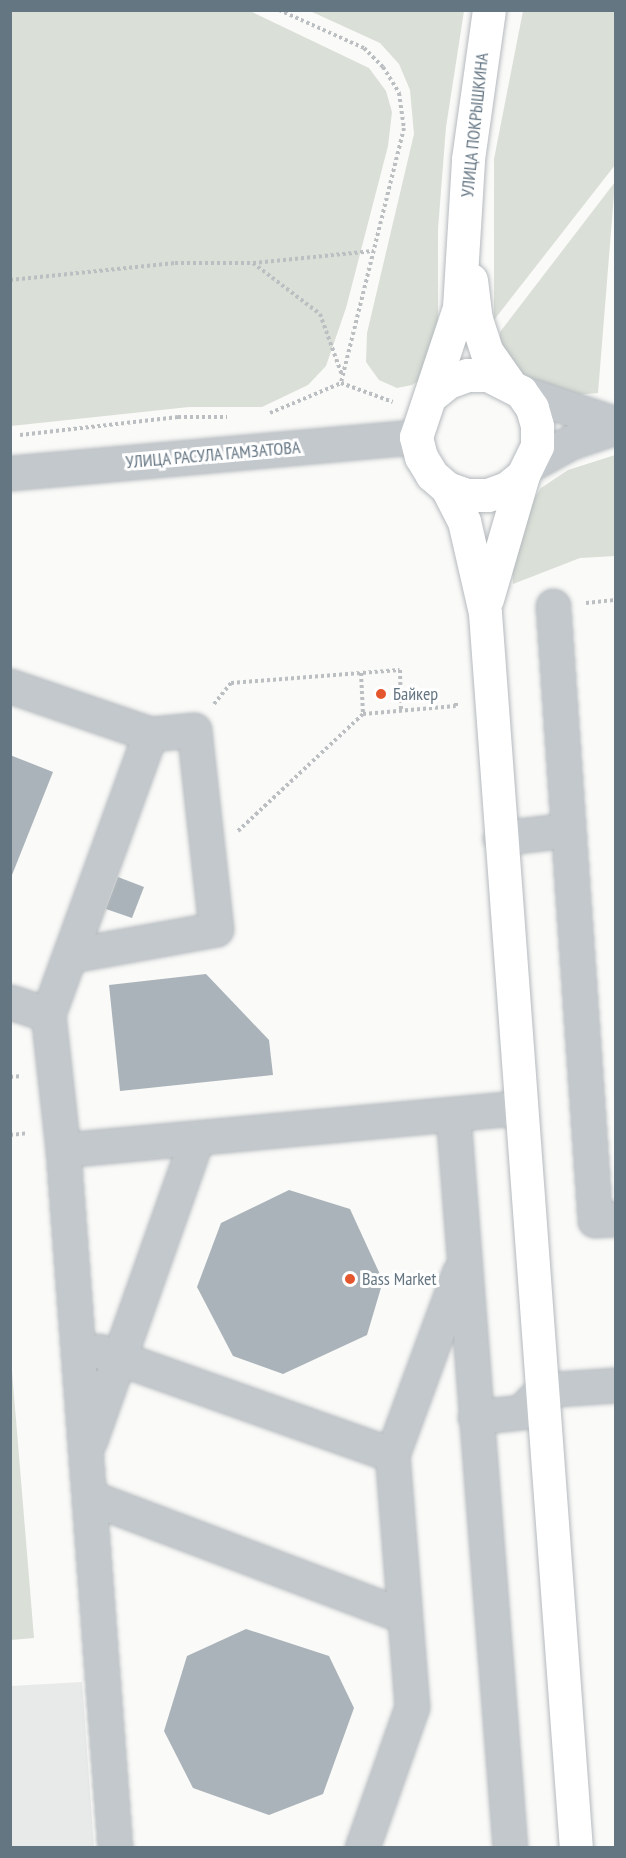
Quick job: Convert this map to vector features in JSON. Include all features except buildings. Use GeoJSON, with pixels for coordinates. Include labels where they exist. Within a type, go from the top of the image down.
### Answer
{"type":"FeatureCollection","features":[{"type":"Feature","properties":{"kind":"main road","name":"УЛИЦА ПОКРЫШКИНА"},"geometry":{"type":"LineString","coordinates":[[423,415],[459,308],[465,240],[468,159],[489,10]]}},
{"type":"Feature","properties":{"kind":"main road","name":"УЛИЦА ПОКРЫШКИНА"},"geometry":{"type":"LineString","coordinates":[[465,240],[476,319],[487,352],[514,387]]}},
{"type":"Feature","properties":{"kind":"main road"},"geometry":{"type":"LineString","coordinates":[[485,613],[494,567],[537,446],[537,426],[514,387],[488,375],[468,375],[448,382],[423,415],[421,457],[432,475],[447,488],[467,495],[488,495],[507,488],[527,470]]}},
{"type":"Feature","properties":{"kind":"main road"},"geometry":{"type":"LineString","coordinates":[[447,488],[464,521],[485,613],[576,1848]]}},
{"type":"Feature","properties":{"kind":"street"},"geometry":{"type":"LineString","coordinates":[[514,387],[615,425]]}},
{"type":"Feature","properties":{"kind":"street","name":"УЛИЦА РАСУЛА ГАМЗАТОВА"},"geometry":{"type":"LineString","coordinates":[[10,473],[423,415]]}},
{"type":"Feature","properties":{"kind":"street"},"geometry":{"type":"LineString","coordinates":[[527,470],[571,442],[615,425]]}},
{"type":"Feature","properties":{"kind":"street"},"geometry":{"type":"LineString","coordinates":[[553,606],[595,1220],[615,1219]]}},
{"type":"Feature","properties":{"kind":"street"},"geometry":{"type":"LineString","coordinates":[[10,686],[150,734],[194,730],[216,929],[72,955]]}},
{"type":"Feature","properties":{"kind":"street"},"geometry":{"type":"LineString","coordinates":[[115,1848],[63,1150],[48,1014],[72,955],[150,734]]}},
{"type":"Feature","properties":{"kind":"street"},"geometry":{"type":"LineString","coordinates":[[500,838],[568,830]]}},
{"type":"Feature","properties":{"kind":"street"},"geometry":{"type":"LineString","coordinates":[[10,1002],[48,1014]]}},
{"type":"Feature","properties":{"kind":"street"},"geometry":{"type":"LineString","coordinates":[[63,1150],[520,1108]]}},
{"type":"Feature","properties":{"kind":"street"},"geometry":{"type":"LineString","coordinates":[[453,1114],[510,1848]]}},
{"type":"Feature","properties":{"kind":"street"},"geometry":{"type":"LineString","coordinates":[[86,1453],[197,1138]]}},
{"type":"Feature","properties":{"kind":"street"},"geometry":{"type":"LineString","coordinates":[[362,1848],[412,1707],[402,1615],[392,1455],[463,1263]]}},
{"type":"Feature","properties":{"kind":"street"},"geometry":{"type":"LineString","coordinates":[[78,1343],[392,1455]]}},
{"type":"Feature","properties":{"kind":"street"},"geometry":{"type":"LineString","coordinates":[[475,1417],[520,1412],[542,1390],[615,1384]]}},
{"type":"Feature","properties":{"kind":"street"},"geometry":{"type":"LineString","coordinates":[[89,1497],[402,1615]]}},
{"type":"Feature","properties":{"kind":"path"},"geometry":{"type":"LineString","coordinates":[[279,10],[364,48],[383,67],[399,93],[404,128],[341,383]]}},
{"type":"Feature","properties":{"kind":"path"},"geometry":{"type":"LineString","coordinates":[[10,280],[174,263],[253,263],[373,251]]}},
{"type":"Feature","properties":{"kind":"path"},"geometry":{"type":"LineString","coordinates":[[253,263],[320,314],[343,375]]}},
{"type":"Feature","properties":{"kind":"path"},"geometry":{"type":"LineString","coordinates":[[264,413],[341,383],[423,415]]}},
{"type":"Feature","properties":{"kind":"path"},"geometry":{"type":"LineString","coordinates":[[10,436],[178,417],[234,416]]}},
{"type":"Feature","properties":{"kind":"path"},"geometry":{"type":"LineString","coordinates":[[553,606],[615,600]]}},
{"type":"Feature","properties":{"kind":"path"},"geometry":{"type":"LineString","coordinates":[[194,730],[231,683],[400,670],[401,710]]}},
{"type":"Feature","properties":{"kind":"path"},"geometry":{"type":"LineString","coordinates":[[361,673],[363,714]]}},
{"type":"Feature","properties":{"kind":"path"},"geometry":{"type":"LineString","coordinates":[[206,847],[247,826],[363,714],[456,706],[456,695]]}},
{"type":"Feature","properties":{"kind":"shaded area"},"geometry":{"type":"Polygon","coordinates":[[[10,11],[250,11],[369,68],[386,91],[392,112],[388,146],[346,308],[326,366],[308,385],[262,407],[189,407],[11,426],[10,11]]]}},
{"type":"Feature","properties":{"kind":"shaded area"},"geometry":{"type":"Polygon","coordinates":[[[310,11],[464,11],[446,127],[438,229],[438,328],[424,377],[412,385],[397,388],[379,380],[366,362],[367,333],[414,134],[410,90],[399,64],[380,43],[310,11]]]}},
{"type":"Feature","properties":{"kind":"shaded area"},"geometry":{"type":"Polygon","coordinates":[[[523,11],[615,11],[615,165],[494,320],[494,159],[523,11]]]}},
{"type":"Feature","properties":{"kind":"shaded area"},"geometry":{"type":"Polygon","coordinates":[[[615,182],[598,393],[565,396],[534,387],[500,350],[500,332],[615,182]]]}},
{"type":"Feature","properties":{"kind":"shaded area"},"geometry":{"type":"Polygon","coordinates":[[[615,455],[615,556],[580,558],[513,584],[511,548],[522,518],[541,488],[568,470],[615,455]]]}},
{"type":"Feature","properties":{"kind":"shaded area"},"geometry":{"type":"Polygon","coordinates":[[[10,1347],[34,1638],[11,1640],[10,1640],[10,1347]]]}},
{"type":"Feature","properties":{"kind":"shaded area"},"geometry":{"type":"Polygon","coordinates":[[[82,1682],[94,1847],[11,1847],[11,1686],[82,1682]]]}},
{"type":"Feature","properties":{"kind":"place","name":"Байкер"},"geometry":{"type":"Point","coordinates":[381,694]}},
{"type":"Feature","properties":{"kind":"place","name":"Bass Market"},"geometry":{"type":"Point","coordinates":[350,1279]}}]}
